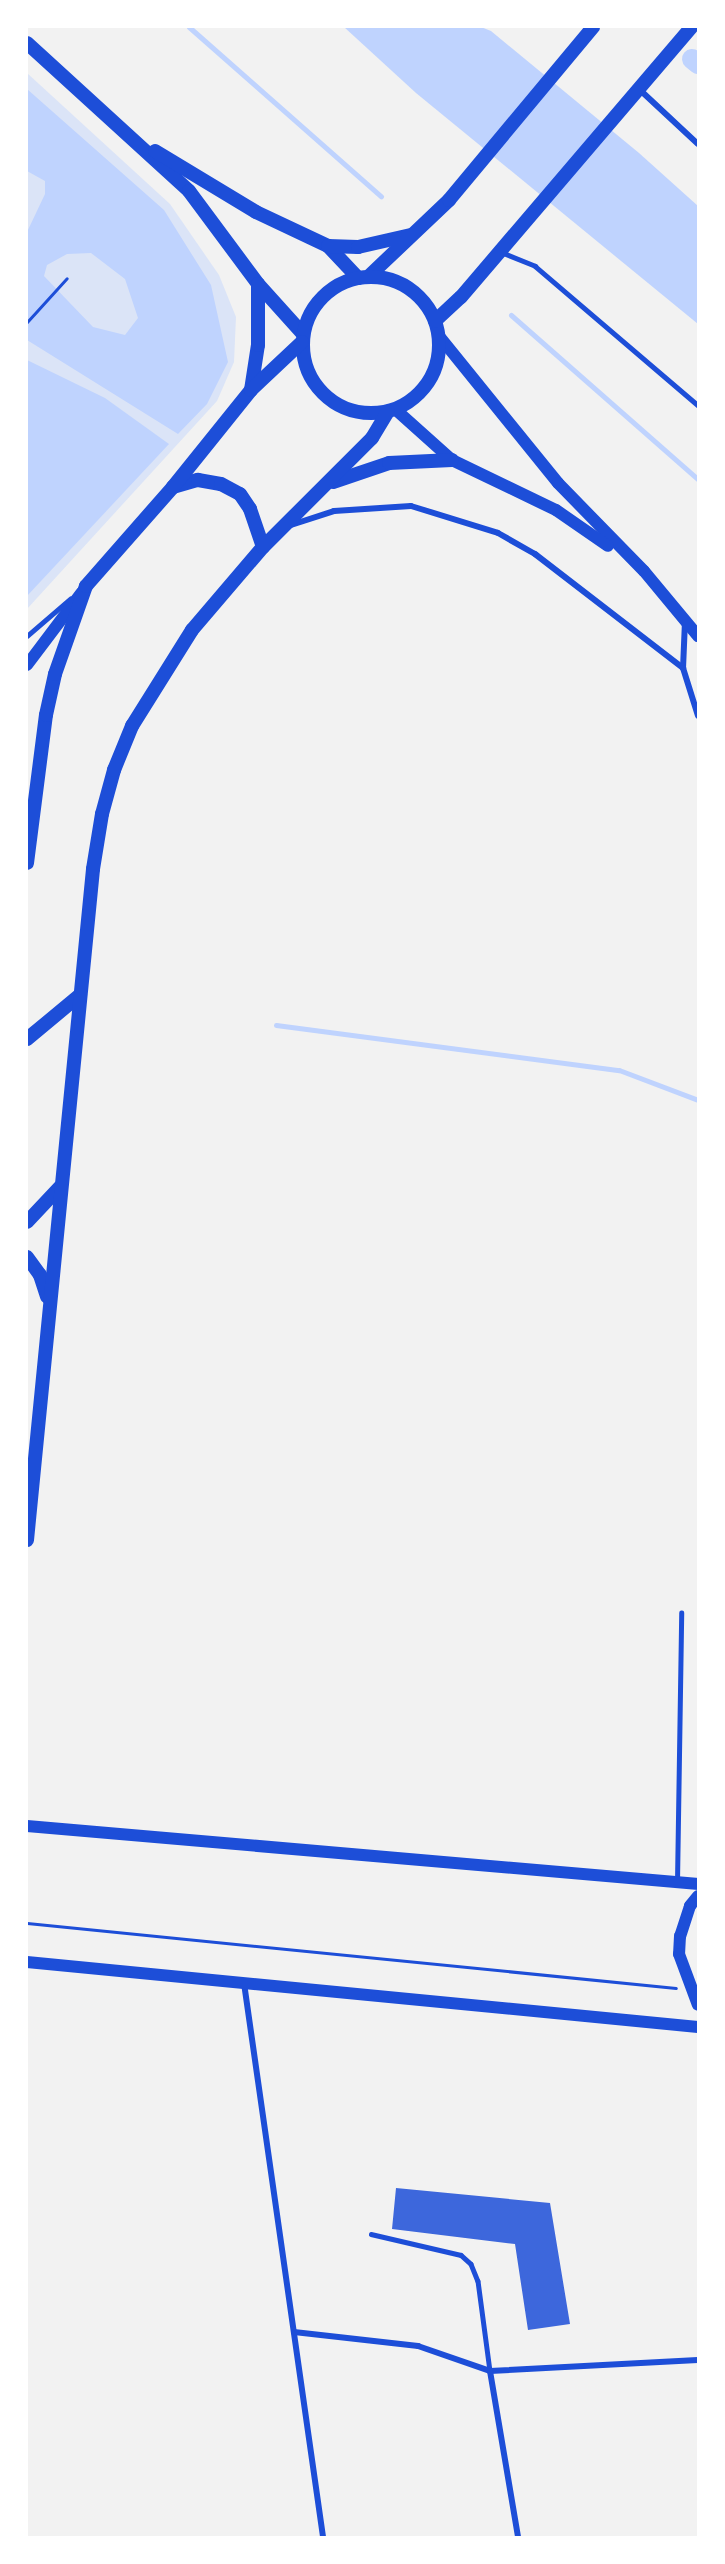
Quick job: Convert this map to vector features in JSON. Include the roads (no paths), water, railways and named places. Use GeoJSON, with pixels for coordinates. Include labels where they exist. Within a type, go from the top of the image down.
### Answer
{"type":"FeatureCollection","features":[{"type":"Feature","properties":{"kind":"main road"},"geometry":{"type":"LineString","coordinates":[[130,136],[256,212],[328,246],[363,277],[396,281],[420,297],[435,321],[439,336],[438,359],[430,380],[415,398],[392,410],[355,411],[338,405],[319,390],[306,367],[303,338],[310,314],[322,298],[338,285],[363,277],[413,235],[449,200],[593,27]]}},
{"type":"Feature","properties":{"kind":"main road"},"geometry":{"type":"LineString","coordinates":[[435,321],[503,246],[692,27]]}},
{"type":"Feature","properties":{"kind":"main road"},"geometry":{"type":"LineString","coordinates":[[27,43],[189,191],[258,284],[303,338]]}},
{"type":"Feature","properties":{"kind":"main road"},"geometry":{"type":"LineString","coordinates":[[328,246],[358,248],[413,235]]}},
{"type":"Feature","properties":{"kind":"main road"},"geometry":{"type":"LineString","coordinates":[[251,390],[258,345],[258,284]]}},
{"type":"Feature","properties":{"kind":"main road"},"geometry":{"type":"LineString","coordinates":[[439,336],[578,506],[644,571],[698,636]]}},
{"type":"Feature","properties":{"kind":"main road"},"geometry":{"type":"LineString","coordinates":[[27,664],[86,586],[173,487],[251,390],[303,338]]}},
{"type":"Feature","properties":{"kind":"main road"},"geometry":{"type":"LineString","coordinates":[[392,410],[452,460],[556,510],[644,571]]}},
{"type":"Feature","properties":{"kind":"main road"},"geometry":{"type":"LineString","coordinates":[[27,1540],[80,995],[102,814],[118,759],[154,687],[192,630],[263,547],[287,526],[372,438],[392,410]]}},
{"type":"Feature","properties":{"kind":"main road"},"geometry":{"type":"LineString","coordinates":[[328,483],[389,464],[452,460]]}},
{"type":"Feature","properties":{"kind":"main road"},"geometry":{"type":"LineString","coordinates":[[173,487],[198,480],[221,484],[240,494],[250,509],[263,547]]}},
{"type":"Feature","properties":{"kind":"main road"},"geometry":{"type":"LineString","coordinates":[[27,863],[46,715],[55,674],[86,586]]}},
{"type":"Feature","properties":{"kind":"main road"},"geometry":{"type":"LineString","coordinates":[[27,1039],[80,995]]}},
{"type":"Feature","properties":{"kind":"main road"},"geometry":{"type":"LineString","coordinates":[[27,1222],[60,1187]]}},
{"type":"Feature","properties":{"kind":"main road"},"geometry":{"type":"LineString","coordinates":[[27,1257],[40,1275],[49,1305]]}},
{"type":"Feature","properties":{"kind":"main road"},"geometry":{"type":"LineString","coordinates":[[27,1826],[698,1884]]}},
{"type":"Feature","properties":{"kind":"main road"},"geometry":{"type":"LineString","coordinates":[[698,1896],[690,1906],[680,1936],[679,1954],[698,2005]]}},
{"type":"Feature","properties":{"kind":"main road"},"geometry":{"type":"LineString","coordinates":[[27,1962],[698,2027]]}},
{"type":"Feature","properties":{"kind":"street"},"geometry":{"type":"LineString","coordinates":[[637,88],[698,144]]}},
{"type":"Feature","properties":{"kind":"street"},"geometry":{"type":"LineString","coordinates":[[287,526],[334,512],[411,506],[498,533],[535,554],[683,668]]}},
{"type":"Feature","properties":{"kind":"street"},"geometry":{"type":"LineString","coordinates":[[685,621],[683,668],[698,716]]}},
{"type":"Feature","properties":{"kind":"street"},"geometry":{"type":"LineString","coordinates":[[244,1983],[322,2537]]}},
{"type":"Feature","properties":{"kind":"street"},"geometry":{"type":"LineString","coordinates":[[294,2332],[418,2346],[490,2371],[698,2360]]}},
{"type":"Feature","properties":{"kind":"street"},"geometry":{"type":"LineString","coordinates":[[490,2371],[518,2537]]}},
{"type":"Feature","properties":{"kind":"lane"},"geometry":{"type":"LineString","coordinates":[[503,246],[535,266],[698,405]]}},
{"type":"Feature","properties":{"kind":"lane"},"geometry":{"type":"LineString","coordinates":[[27,636],[86,586]]}},
{"type":"Feature","properties":{"kind":"lane"},"geometry":{"type":"LineString","coordinates":[[676,1882],[681,1612]]}},
{"type":"Feature","properties":{"kind":"lane"},"geometry":{"type":"LineString","coordinates":[[371,2234],[461,2255],[471,2264],[478,2281],[490,2371]]}},
{"type":"Feature","properties":{"kind":"water"},"geometry":{"type":"Polygon","coordinates":[[[344,27],[481,27],[491,31],[639,153],[698,206],[698,324],[416,93],[344,27]]]}},
{"type":"Feature","properties":{"kind":"water"},"geometry":{"type":"Polygon","coordinates":[[[27,89],[164,210],[211,285],[228,362],[207,404],[178,434],[27,340],[27,232],[45,194],[45,181],[27,171],[27,89]],[[91,253],[67,254],[47,265],[44,276],[93,327],[125,335],[138,318],[125,279],[91,253]]]}},
{"type":"Feature","properties":{"kind":"water"},"geometry":{"type":"Polygon","coordinates":[[[27,360],[105,398],[169,444],[27,596],[27,360]]]}},
{"type":"Feature","properties":{"kind":"waterway"},"geometry":{"type":"LineString","coordinates":[[189,27],[381,196]]}},
{"type":"Feature","properties":{"kind":"waterway"},"geometry":{"type":"LineString","coordinates":[[692,59],[698,64]]}},
{"type":"Feature","properties":{"kind":"waterway"},"geometry":{"type":"LineString","coordinates":[[511,315],[698,479]]}},
{"type":"Feature","properties":{"kind":"waterway"},"geometry":{"type":"LineString","coordinates":[[276,1025],[619,1070],[698,1100]]}}]}
